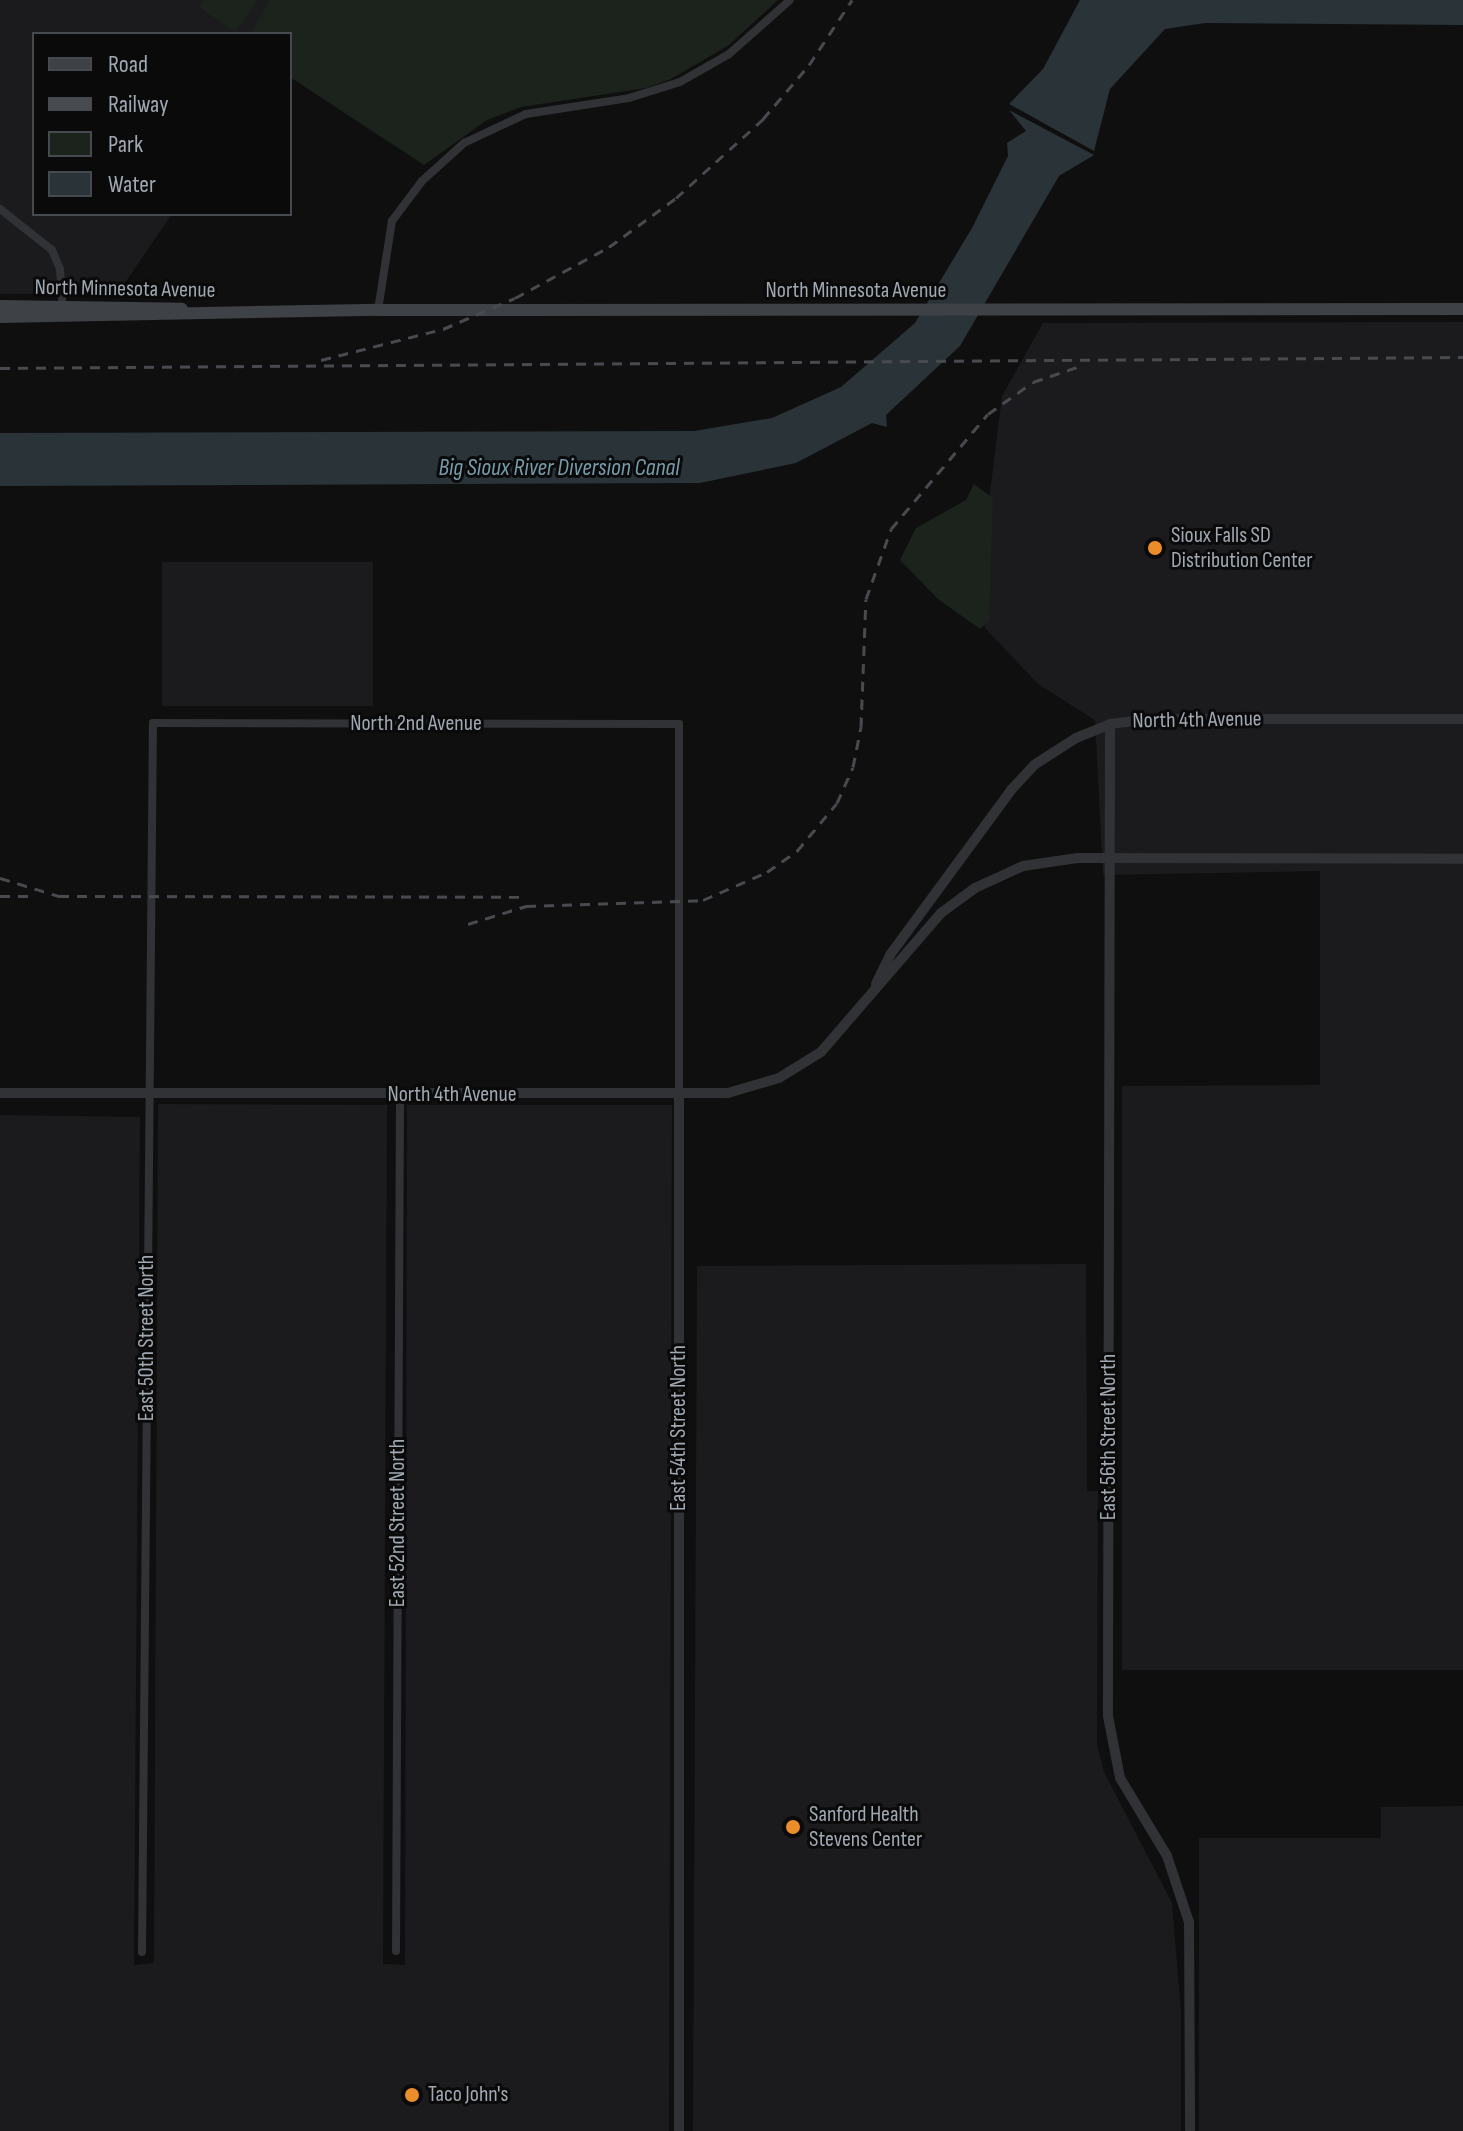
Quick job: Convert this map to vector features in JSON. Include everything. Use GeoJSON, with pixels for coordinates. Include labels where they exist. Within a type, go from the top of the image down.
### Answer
{"type":"FeatureCollection","features":[{"type":"Feature","properties":{"kind":"main road","name":"North Minnesota Avenue"},"geometry":{"type":"LineString","coordinates":[[0,306],[63,312]]}},
{"type":"Feature","properties":{"kind":"main road","name":"North Minnesota Avenue"},"geometry":{"type":"LineString","coordinates":[[0,317],[63,312],[378,310],[1463,309]]}},
{"type":"Feature","properties":{"kind":"street"},"geometry":{"type":"LineString","coordinates":[[378,310],[392,221],[422,181],[464,143],[526,114],[629,98],[680,82],[729,54],[790,0]]}},
{"type":"Feature","properties":{"kind":"street"},"geometry":{"type":"LineString","coordinates":[[0,209],[52,250],[60,269],[63,312]]}},
{"type":"Feature","properties":{"kind":"street","name":"North 4th Avenue"},"geometry":{"type":"LineString","coordinates":[[869,996],[890,955],[1023,776],[1062,745],[1110,724],[1151,719],[1463,719]]}},
{"type":"Feature","properties":{"kind":"street","name":"North 2nd Avenue"},"geometry":{"type":"LineString","coordinates":[[153,723],[679,724]]}},
{"type":"Feature","properties":{"kind":"street","name":"East 50th Street North"},"geometry":{"type":"LineString","coordinates":[[142,1952],[153,723]]}},
{"type":"Feature","properties":{"kind":"street","name":"East 54th Street North"},"geometry":{"type":"LineString","coordinates":[[679,724],[679,2131]]}},
{"type":"Feature","properties":{"kind":"street","name":"East 56th Street North"},"geometry":{"type":"LineString","coordinates":[[1110,724],[1108,1716],[1120,1778],[1167,1856],[1189,1922],[1190,2131]]}},
{"type":"Feature","properties":{"kind":"street","name":"North 4th Avenue"},"geometry":{"type":"LineString","coordinates":[[0,1093],[679,1096],[746,1089],[793,1070],[833,1041],[941,913],[975,888],[1041,862],[1110,858],[1463,859]]}},
{"type":"Feature","properties":{"kind":"street","name":"East 52nd Street North"},"geometry":{"type":"LineString","coordinates":[[396,1951],[400,1095]]}},
{"type":"Feature","properties":{"kind":"shaded area"},"geometry":{"type":"Polygon","coordinates":[[[0,0],[768,0],[292,34],[32,32],[32,216],[171,216],[118,293],[0,294],[0,0]]]}},
{"type":"Feature","properties":{"kind":"shaded area"},"geometry":{"type":"Polygon","coordinates":[[[1463,322],[1463,1670],[1122,1670],[1122,1086],[1320,1085],[1320,871],[1103,875],[1095,720],[1038,684],[985,628],[990,492],[1002,396],[1043,323],[1463,322]]]}},
{"type":"Feature","properties":{"kind":"shaded area"},"geometry":{"type":"Polygon","coordinates":[[[162,562],[373,562],[373,706],[162,706],[162,562]]]}},
{"type":"Feature","properties":{"kind":"shaded area"},"geometry":{"type":"Polygon","coordinates":[[[158,1104],[387,1105],[383,1964],[405,1965],[407,1105],[672,1105],[669,2131],[0,2131],[0,1115],[140,1117],[134,1965],[154,1963],[158,1104]]]}},
{"type":"Feature","properties":{"kind":"shaded area"},"geometry":{"type":"Polygon","coordinates":[[[1086,1264],[1087,1491],[1098,1491],[1097,1745],[1104,1772],[1172,1903],[1181,2011],[1181,2131],[693,2131],[697,1266],[1086,1264]]]}},
{"type":"Feature","properties":{"kind":"shaded area"},"geometry":{"type":"Polygon","coordinates":[[[1463,1806],[1463,2131],[1199,2131],[1199,1838],[1381,1838],[1381,1807],[1463,1806]]]}},
{"type":"Feature","properties":{"kind":"green space"},"geometry":{"type":"Polygon","coordinates":[[[204,0],[258,0],[235,32],[199,7],[204,0]]]}},
{"type":"Feature","properties":{"kind":"green space"},"geometry":{"type":"Polygon","coordinates":[[[270,0],[778,0],[729,45],[671,79],[646,88],[521,107],[487,120],[424,165],[292,78],[292,32],[251,32],[270,0]]]}},
{"type":"Feature","properties":{"kind":"green space"},"geometry":{"type":"Polygon","coordinates":[[[974,484],[993,498],[989,621],[980,629],[938,599],[900,560],[916,528],[966,500],[974,484]]]}},
{"type":"Feature","properties":{"kind":"water"},"geometry":{"type":"Polygon","coordinates":[[[1080,0],[1463,0],[1463,25],[1205,23],[1165,29],[1110,89],[1094,151],[1009,104],[1043,69],[1080,0]]]}},
{"type":"Feature","properties":{"kind":"water","name":"Big Sioux River Diversion Canal"},"geometry":{"type":"Polygon","coordinates":[[[1009,110],[1094,155],[1059,176],[960,346],[886,415],[887,427],[872,423],[796,463],[700,483],[0,486],[0,433],[694,431],[772,418],[841,387],[915,323],[972,228],[1008,156],[1007,143],[1026,131],[1009,110]]]}},
{"type":"Feature","properties":{"kind":"railway"},"geometry":{"type":"LineString","coordinates":[[321,360],[443,329],[515,298],[609,247],[676,198],[763,119],[809,65],[852,0]]}},
{"type":"Feature","properties":{"kind":"railway"},"geometry":{"type":"LineString","coordinates":[[0,368],[1463,357]]}},
{"type":"Feature","properties":{"kind":"railway"},"geometry":{"type":"LineString","coordinates":[[468,924],[526,906],[703,900],[767,872],[797,851],[837,803],[853,767],[861,727],[866,599],[891,529],[988,414],[1033,382],[1080,366]]}},
{"type":"Feature","properties":{"kind":"railway"},"geometry":{"type":"LineString","coordinates":[[0,878],[59,896],[526,897]]}},
{"type":"Feature","properties":{"kind":"railway"},"geometry":{"type":"LineString","coordinates":[[0,896],[32,896]]}},
{"type":"Feature","properties":{"kind":"place","name":"Sioux Falls SD Distribution Center"},"geometry":{"type":"Point","coordinates":[1155,548]}},
{"type":"Feature","properties":{"kind":"place","name":"Sanford Health Stevens Center"},"geometry":{"type":"Point","coordinates":[793,1827]}},
{"type":"Feature","properties":{"kind":"place","name":"Taco John's"},"geometry":{"type":"Point","coordinates":[412,2095]}}]}
